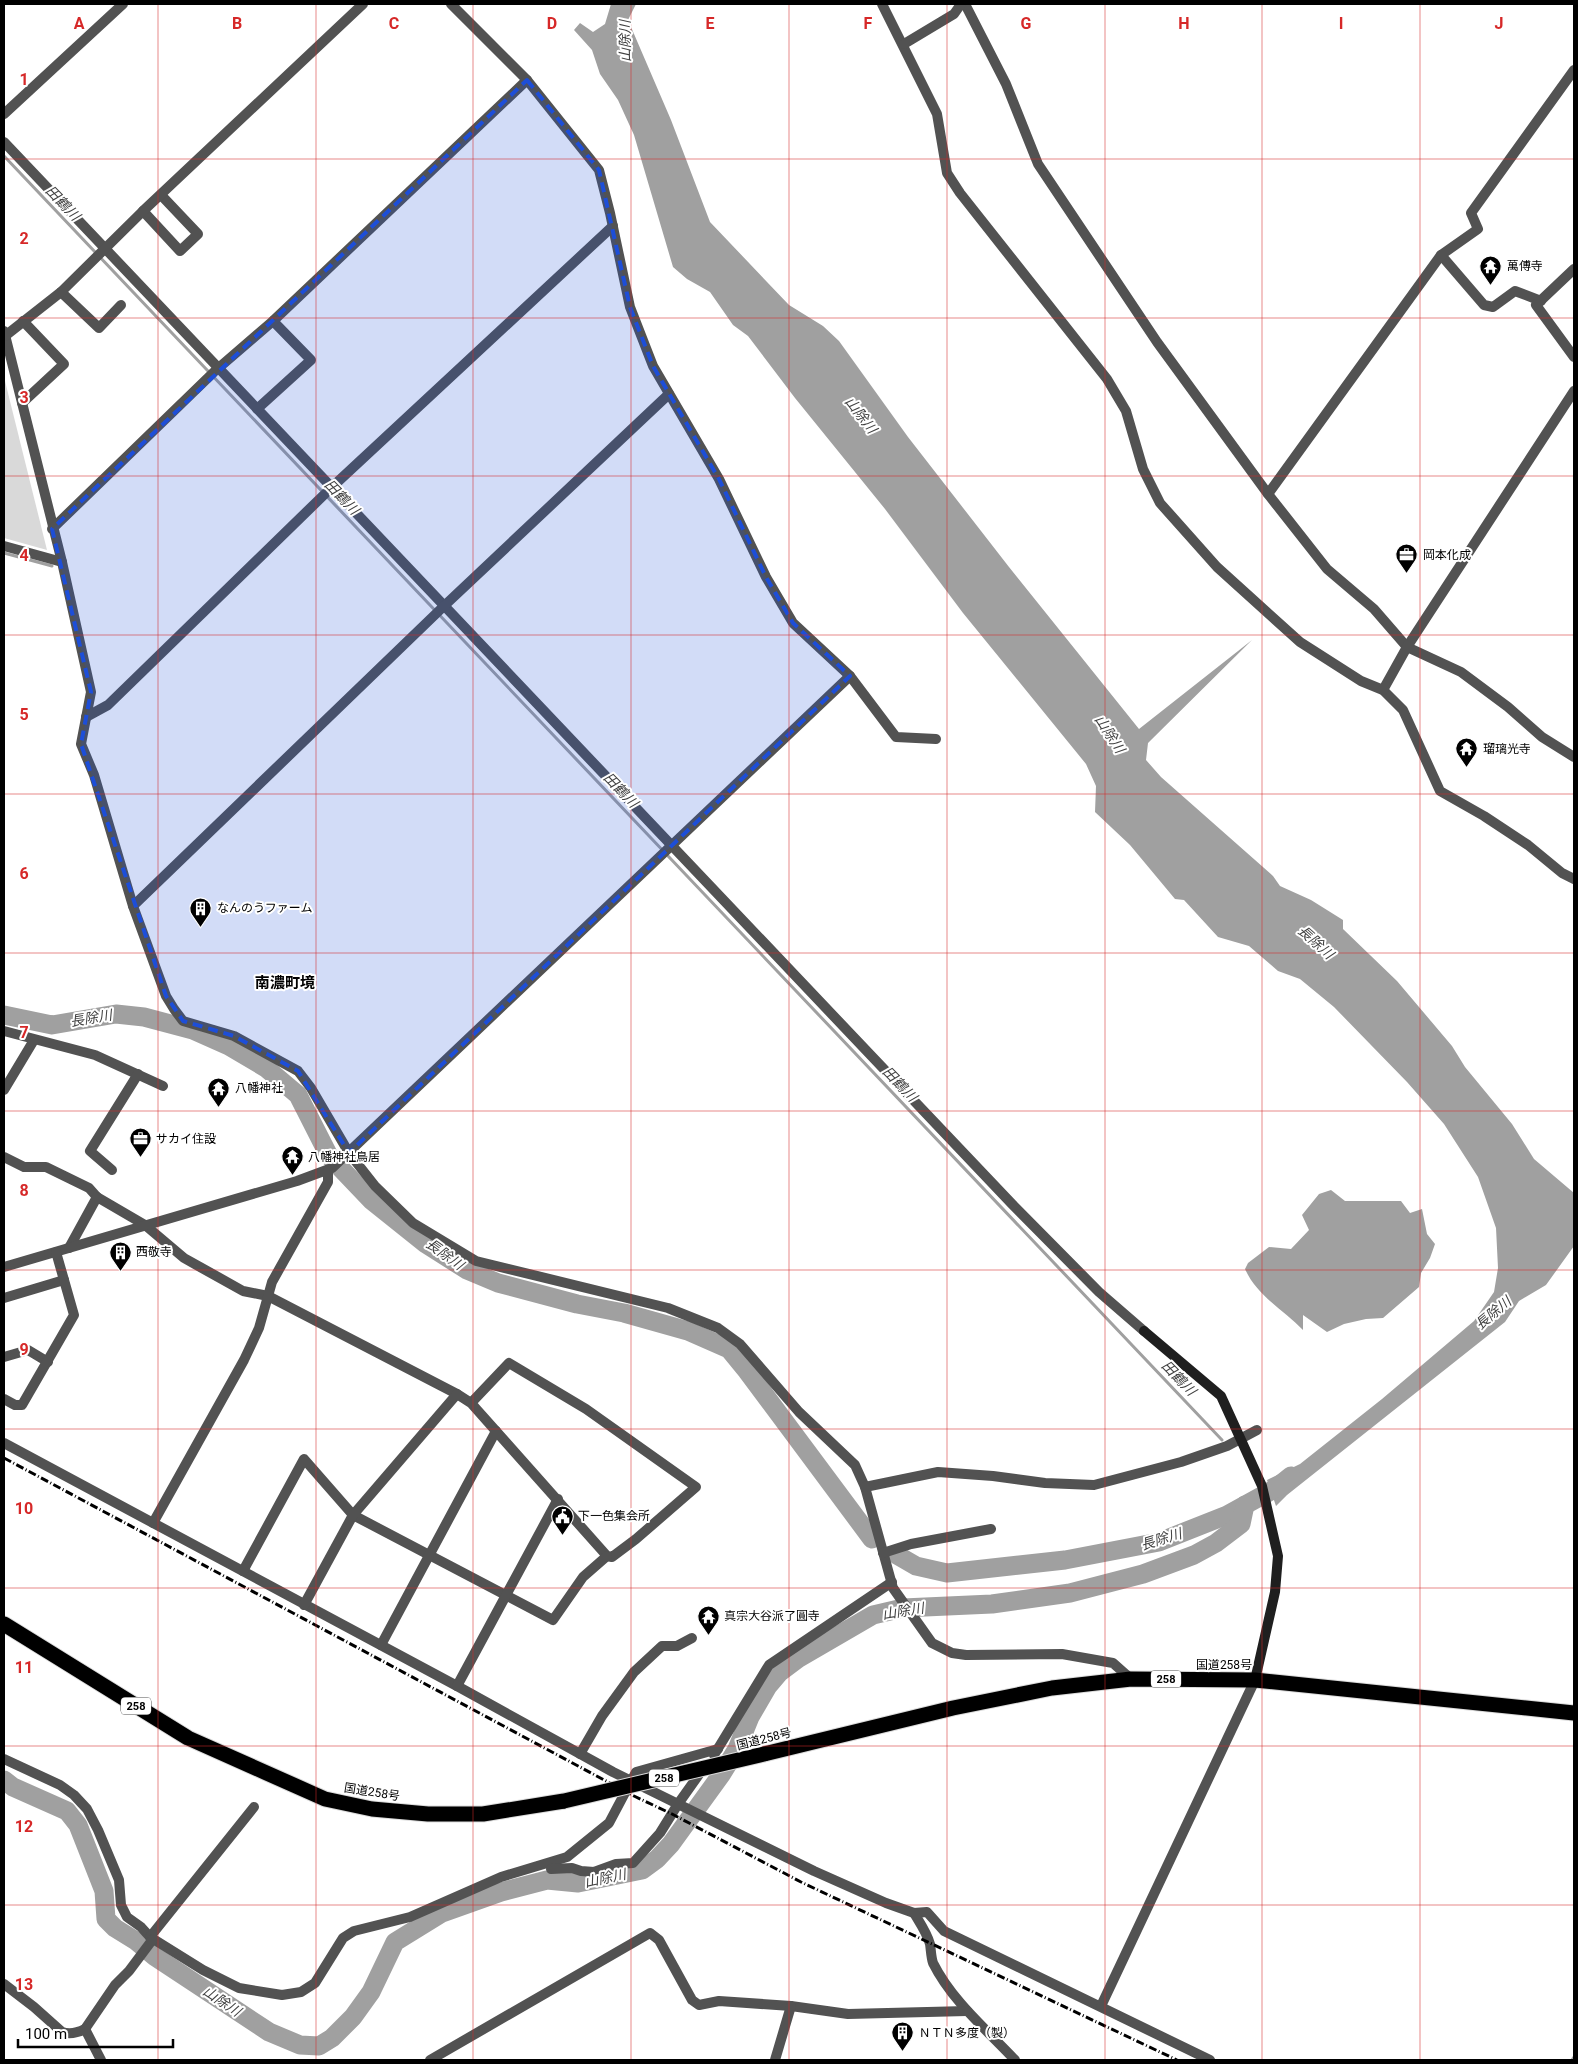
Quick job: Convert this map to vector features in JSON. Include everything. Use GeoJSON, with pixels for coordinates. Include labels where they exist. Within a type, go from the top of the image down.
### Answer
{"type":"FeatureCollection","features":[{"type":"Feature","properties":{"kind":"highway","name":"国道258号"},"geometry":{"type":"LineString","coordinates":[[4,1624],[188,1738],[324,1799],[372,1809],[428,1814],[483,1814],[564,1802],[962,1706],[1052,1688],[1131,1679],[1255,1680],[1574,1713]]}},
{"type":"Feature","properties":{"kind":"street"},"geometry":{"type":"LineString","coordinates":[[4,114],[123,4]]}},
{"type":"Feature","properties":{"kind":"street"},"geometry":{"type":"LineString","coordinates":[[362,4],[143,211],[61,292],[4,334],[52,529],[62,562],[92,692],[81,744],[94,775],[133,906],[166,996],[183,1021],[234,1036],[298,1071],[311,1088],[346,1155],[375,1186],[414,1223],[476,1261],[668,1308],[718,1328],[740,1344],[799,1412],[855,1465],[865,1487],[893,1585],[912,1616],[932,1643],[952,1653],[966,1655],[1062,1654],[1113,1663],[1131,1679]]}},
{"type":"Feature","properties":{"kind":"street"},"geometry":{"type":"LineString","coordinates":[[451,4],[528,80],[598,170],[613,226],[630,307],[653,366],[719,479],[766,577],[793,623],[850,676],[896,737],[936,739]]}},
{"type":"Feature","properties":{"kind":"street"},"geometry":{"type":"LineString","coordinates":[[882,4],[904,44],[937,114],[947,173],[960,193],[1107,379],[1126,412],[1143,469],[1160,503],[1217,567],[1300,642],[1361,681],[1383,690],[1403,710],[1440,791],[1521,840],[1562,873],[1574,879]]}},
{"type":"Feature","properties":{"kind":"street"},"geometry":{"type":"LineString","coordinates":[[904,44],[954,14],[963,4],[1006,84],[1038,164],[1157,342],[1268,494],[1327,569],[1374,609],[1406,647],[1461,672],[1508,707],[1542,737],[1574,758]]}},
{"type":"Feature","properties":{"kind":"street"},"geometry":{"type":"LineString","coordinates":[[1268,494],[1441,255],[1478,229],[1471,213],[1574,70]]}},
{"type":"Feature","properties":{"kind":"street"},"geometry":{"type":"LineString","coordinates":[[52,529],[216,370],[273,321],[528,80]]}},
{"type":"Feature","properties":{"kind":"street"},"geometry":{"type":"LineString","coordinates":[[4,142],[99,255],[257,409],[666,850],[1098,1292],[1222,1396],[1262,1486],[1278,1556],[1275,1592],[1255,1680],[1101,2006]]}},
{"type":"Feature","properties":{"kind":"street"},"geometry":{"type":"LineString","coordinates":[[143,211],[180,251],[192,240],[198,234],[160,195]]}},
{"type":"Feature","properties":{"kind":"street"},"geometry":{"type":"LineString","coordinates":[[86,717],[108,705],[320,498],[613,226]]}},
{"type":"Feature","properties":{"kind":"street"},"geometry":{"type":"LineString","coordinates":[[1441,255],[1484,305],[1493,307],[1515,291],[1541,301]]}},
{"type":"Feature","properties":{"kind":"street"},"geometry":{"type":"LineString","coordinates":[[1574,269],[1536,305],[1574,357]]}},
{"type":"Feature","properties":{"kind":"street"},"geometry":{"type":"LineString","coordinates":[[61,292],[99,328],[121,305]]}},
{"type":"Feature","properties":{"kind":"street"},"geometry":{"type":"LineString","coordinates":[[22,403],[64,364],[23,321]]}},
{"type":"Feature","properties":{"kind":"street"},"geometry":{"type":"LineString","coordinates":[[257,409],[311,360],[273,321]]}},
{"type":"Feature","properties":{"kind":"street"},"geometry":{"type":"LineString","coordinates":[[1383,690],[1406,647],[1574,391]]}},
{"type":"Feature","properties":{"kind":"street"},"geometry":{"type":"LineString","coordinates":[[133,906],[433,616],[669,394]]}},
{"type":"Feature","properties":{"kind":"street"},"geometry":{"type":"LineString","coordinates":[[4,546],[62,562]]}},
{"type":"Feature","properties":{"kind":"street"},"geometry":{"type":"LineString","coordinates":[[4,1267],[297,1181],[330,1169],[850,676]]}},
{"type":"Feature","properties":{"kind":"street"},"geometry":{"type":"LineString","coordinates":[[4,1031],[95,1055],[163,1086]]}},
{"type":"Feature","properties":{"kind":"street"},"geometry":{"type":"LineString","coordinates":[[4,1090],[34,1040]]}},
{"type":"Feature","properties":{"kind":"street"},"geometry":{"type":"LineString","coordinates":[[112,1170],[90,1151],[138,1074]]}},
{"type":"Feature","properties":{"kind":"street"},"geometry":{"type":"LineString","coordinates":[[4,1157],[24,1168],[46,1167],[89,1188],[97,1197],[145,1225],[184,1258],[243,1290],[268,1296],[458,1394],[471,1403],[607,1556],[612,1557],[636,1539],[696,1487],[586,1409],[509,1363],[471,1403]]}},
{"type":"Feature","properties":{"kind":"street"},"geometry":{"type":"LineString","coordinates":[[153,1523],[244,1360],[259,1328],[275,1275],[328,1182],[330,1169]]}},
{"type":"Feature","properties":{"kind":"street"},"geometry":{"type":"LineString","coordinates":[[69,1248],[97,1197]]}},
{"type":"Feature","properties":{"kind":"street"},"geometry":{"type":"LineString","coordinates":[[4,1399],[15,1405],[22,1405],[74,1315],[56,1252]]}},
{"type":"Feature","properties":{"kind":"street"},"geometry":{"type":"LineString","coordinates":[[4,1298],[64,1280]]}},
{"type":"Feature","properties":{"kind":"street"},"geometry":{"type":"LineString","coordinates":[[4,1357],[28,1350],[48,1362]]}},
{"type":"Feature","properties":{"kind":"street"},"geometry":{"type":"LineString","coordinates":[[304,1605],[353,1515],[458,1394]]}},
{"type":"Feature","properties":{"kind":"street"},"geometry":{"type":"LineString","coordinates":[[865,1487],[938,1472],[992,1476],[1045,1483],[1094,1485],[1180,1462],[1227,1446],[1257,1430]]}},
{"type":"Feature","properties":{"kind":"street"},"geometry":{"type":"LineString","coordinates":[[381,1645],[496,1432]]}},
{"type":"Feature","properties":{"kind":"street"},"geometry":{"type":"LineString","coordinates":[[4,1443],[580,1754],[682,1807],[814,1871],[914,1914],[926,1931],[930,1943],[932,1961],[967,2011],[1015,2060]]}},
{"type":"Feature","properties":{"kind":"street"},"geometry":{"type":"LineString","coordinates":[[243,1571],[304,1459],[353,1515],[553,1620],[583,1577],[607,1556]]}},
{"type":"Feature","properties":{"kind":"street"},"geometry":{"type":"LineString","coordinates":[[457,1686],[558,1499]]}},
{"type":"Feature","properties":{"kind":"street"},"geometry":{"type":"LineString","coordinates":[[883,1553],[911,1544],[991,1528]]}},
{"type":"Feature","properties":{"kind":"street"},"geometry":{"type":"LineString","coordinates":[[529,1870],[534,1872],[561,1867],[594,1872],[616,1864],[633,1863],[682,1807],[769,1665],[893,1585]]}},
{"type":"Feature","properties":{"kind":"street"},"geometry":{"type":"LineString","coordinates":[[580,1754],[602,1716],[634,1672],[662,1646],[677,1646],[692,1638]]}},
{"type":"Feature","properties":{"kind":"street"},"geometry":{"type":"LineString","coordinates":[[4,1759],[60,1785],[74,1794],[86,1809],[98,1830],[119,1880],[121,1905],[127,1917],[141,1927],[151,1938],[203,1970],[239,1988],[282,1995],[301,1992],[315,1983],[343,1938],[354,1931],[410,1917],[501,1878],[559,1861],[586,1844],[609,1823],[636,1772],[718,1749]]}},
{"type":"Feature","properties":{"kind":"street"},"geometry":{"type":"LineString","coordinates":[[4,1984],[62,2032],[68,2034],[85,2029],[115,1985],[140,1958],[151,1938],[254,1807]]}},
{"type":"Feature","properties":{"kind":"street"},"geometry":{"type":"LineString","coordinates":[[914,1914],[927,1912],[944,1932],[1101,2006],[1173,2044],[1210,2060]]}},
{"type":"Feature","properties":{"kind":"street"},"geometry":{"type":"LineString","coordinates":[[430,2060],[650,1933],[659,1940],[692,2000],[699,2005],[719,2001],[791,2006],[848,2014],[967,2011]]}},
{"type":"Feature","properties":{"kind":"street"},"geometry":{"type":"LineString","coordinates":[[776,2060],[791,2006]]}},
{"type":"Feature","properties":{"kind":"street"},"geometry":{"type":"LineString","coordinates":[[85,2029],[101,2060]]}},
{"type":"Feature","properties":{"kind":"highlighted area"},"geometry":{"type":"Polygon","coordinates":[[[527,80],[599,170],[630,307],[653,366],[719,479],[766,577],[793,623],[850,676],[349,1153],[298,1071],[234,1036],[183,1021],[166,996],[81,744],[91,692],[52,529],[527,80]]]}},
{"type":"Feature","properties":{"kind":"shaded area"},"geometry":{"type":"Polygon","coordinates":[[[4,377],[47,550],[4,538],[4,377]]]}},
{"type":"Feature","properties":{"kind":"water"},"geometry":{"type":"Polygon","coordinates":[[[611,4],[636,4],[628,20],[671,120],[710,222],[789,305],[823,326],[839,341],[908,437],[1139,729],[1252,640],[1148,743],[1146,760],[1161,777],[1273,876],[1280,886],[1311,900],[1343,920],[1343,929],[1397,981],[1452,1046],[1465,1067],[1512,1124],[1534,1159],[1574,1193],[1574,1246],[1546,1285],[1519,1301],[1505,1322],[1287,1495],[1276,1506],[1267,1480],[1300,1464],[1382,1399],[1474,1321],[1494,1292],[1498,1268],[1496,1228],[1478,1177],[1444,1124],[1407,1082],[1334,1007],[1300,979],[1278,971],[1249,946],[1218,937],[1184,900],[1175,899],[1130,845],[1095,812],[1096,786],[1086,764],[963,613],[885,509],[795,398],[748,336],[733,325],[710,292],[687,279],[673,267],[634,135],[618,100],[600,74],[592,50],[574,30],[580,23],[593,32],[605,24],[611,4]]]}},
{"type":"Feature","properties":{"kind":"water"},"geometry":{"type":"Polygon","coordinates":[[[1331,1190],[1345,1201],[1401,1201],[1410,1213],[1422,1209],[1427,1234],[1435,1244],[1430,1258],[1421,1273],[1419,1287],[1383,1318],[1366,1319],[1344,1324],[1327,1332],[1303,1315],[1303,1330],[1256,1287],[1245,1269],[1248,1263],[1269,1247],[1291,1249],[1309,1230],[1302,1215],[1319,1194],[1331,1190]]]}},
{"type":"Feature","properties":{"kind":"waterway","name":"田鶴川"},"geometry":{"type":"LineString","coordinates":[[4,156],[1222,1440]]}},
{"type":"Feature","properties":{"kind":"waterway"},"geometry":{"type":"LineString","coordinates":[[4,553],[52,566]]}},
{"type":"Feature","properties":{"kind":"waterway","name":"長除川"},"geometry":{"type":"LineString","coordinates":[[4,1015],[52,1025],[116,1014],[144,1017],[193,1030],[229,1046],[266,1068],[298,1095],[329,1156],[371,1200],[426,1244],[467,1270],[498,1283],[577,1304],[624,1313],[688,1331],[729,1349],[872,1539]]}},
{"type":"Feature","properties":{"kind":"waterway","name":"長除川"},"geometry":{"type":"LineString","coordinates":[[897,1555],[916,1566],[947,1573],[1065,1560],[1159,1542],[1227,1515],[1276,1488],[1291,1476]]}},
{"type":"Feature","properties":{"kind":"waterway","name":"山除川"},"geometry":{"type":"LineString","coordinates":[[4,1780],[13,1787],[67,1811],[78,1825],[104,1891],[106,1919],[115,1928],[269,2032],[300,2045],[319,2046],[332,2038],[353,2017],[371,1992],[395,1942],[442,1913],[501,1892],[547,1880],[578,1883],[642,1870],[657,1859],[671,1844],[721,1775],[737,1749],[750,1717],[768,1686],[779,1673],[799,1658],[873,1615],[903,1608],[992,1604],[1070,1593],[1143,1574],[1194,1555],[1216,1543],[1241,1524],[1245,1505]]}},
{"type":"Feature","properties":{"kind":"railway"},"geometry":{"type":"LineString","coordinates":[[4,1458],[634,1796],[801,1882],[1177,2060]]}},
{"type":"Feature","properties":{"kind":"place","name":"萬傅寺"},"geometry":{"type":"Point","coordinates":[1491,285]}},
{"type":"Feature","properties":{"kind":"place","name":"岡本化成"},"geometry":{"type":"Point","coordinates":[1407,574]}},
{"type":"Feature","properties":{"kind":"place","name":"瑠璃光寺"},"geometry":{"type":"Point","coordinates":[1467,768]}},
{"type":"Feature","properties":{"kind":"place","name":"なんのうファーム"},"geometry":{"type":"Point","coordinates":[201,927]}},
{"type":"Feature","properties":{"kind":"place","name":"八幡神社"},"geometry":{"type":"Point","coordinates":[219,1107]}},
{"type":"Feature","properties":{"kind":"place","name":"サカイ住設"},"geometry":{"type":"Point","coordinates":[140,1158]}},
{"type":"Feature","properties":{"kind":"place","name":"八幡神社鳥居"},"geometry":{"type":"Point","coordinates":[292,1176]}},
{"type":"Feature","properties":{"kind":"place","name":"西敬寺"},"geometry":{"type":"Point","coordinates":[120,1271]}},
{"type":"Feature","properties":{"kind":"place","name":"下一色集会所"},"geometry":{"type":"Point","coordinates":[562,1535]}},
{"type":"Feature","properties":{"kind":"place","name":"真宗大谷派了圓寺"},"geometry":{"type":"Point","coordinates":[708,1635]}},
{"type":"Feature","properties":{"kind":"place","name":"ＮＴＮ多度（製）"},"geometry":{"type":"Point","coordinates":[903,2052]}},
{"type":"Feature","properties":{"kind":"district","name":"南濃町境"},"geometry":{"type":"Point","coordinates":[285,983]}}]}
